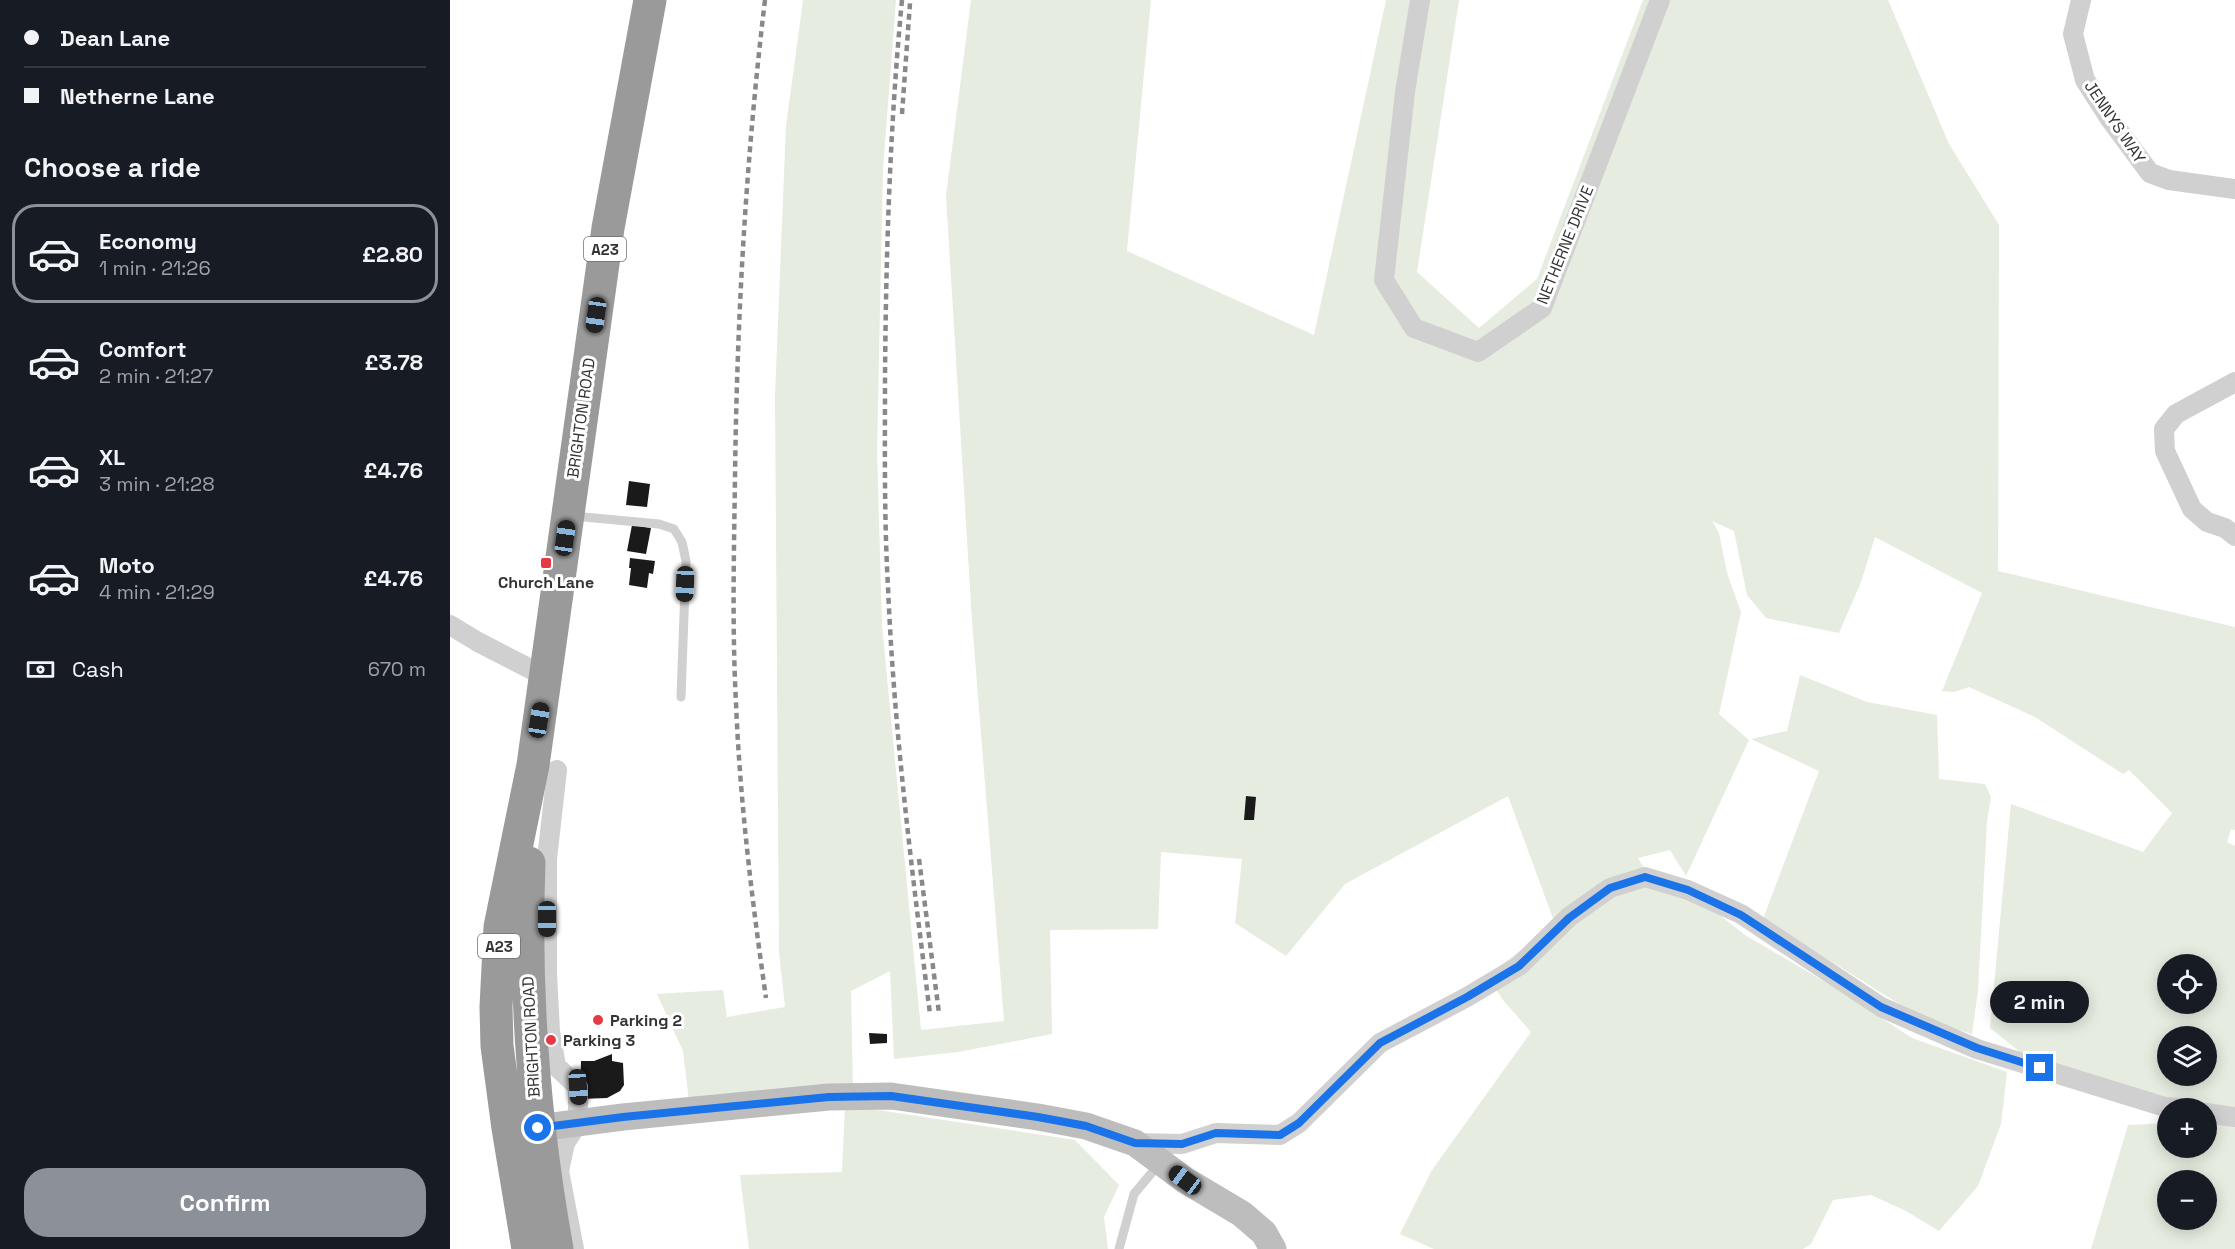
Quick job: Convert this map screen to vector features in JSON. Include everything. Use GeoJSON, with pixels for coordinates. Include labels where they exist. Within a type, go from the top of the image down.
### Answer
{"type":"FeatureCollection","features":[{"type":"Feature","properties":{"kind":"highway","name":"BRIGHTON ROAD"},"geometry":{"type":"LineString","coordinates":[[523,1128],[537,981],[527,926],[545,768],[546,677],[608,228],[650,0]]}},
{"type":"Feature","properties":{"kind":"highway","name":"BRIGHTON ROAD"},"geometry":{"type":"LineString","coordinates":[[523,1128],[497,1046],[500,927],[545,768]]}},
{"type":"Feature","properties":{"kind":"highway","name":"A23"},"geometry":{"type":"LineString","coordinates":[[523,1128],[554,1184],[556,1249]]}},
{"type":"Feature","properties":{"kind":"highway","name":"A23"},"geometry":{"type":"LineString","coordinates":[[523,1128],[528,1249]]}},
{"type":"Feature","properties":{"kind":"street","name":"NETHERNE DRIVE"},"geometry":{"type":"LineString","coordinates":[[1420,0],[1405,92],[1384,280],[1414,328],[1478,352],[1542,308],[1660,0]]}},
{"type":"Feature","properties":{"kind":"street","name":"JENNYS WAY"},"geometry":{"type":"LineString","coordinates":[[2081,0],[2073,34],[2085,80],[2146,179],[2235,189]]}},
{"type":"Feature","properties":{"kind":"street"},"geometry":{"type":"LineString","coordinates":[[2235,382],[2176,414],[2164,429],[2165,451],[2192,509],[2207,522],[2225,528],[2235,536]]}},
{"type":"Feature","properties":{"kind":"street"},"geometry":{"type":"LineString","coordinates":[[450,624],[478,642],[546,677]]}},
{"type":"Feature","properties":{"kind":"street"},"geometry":{"type":"LineString","coordinates":[[1135,1143],[1182,1144],[1216,1133],[1280,1135],[1299,1123],[1380,1043],[1467,997],[1519,966],[1569,918],[1610,888],[1645,877],[1688,890],[1741,915],[1881,1007],[1977,1048],[2157,1105]]}},
{"type":"Feature","properties":{"kind":"street","name":"BRIGHTON ROAD"},"geometry":{"type":"LineString","coordinates":[[537,981],[556,1066],[578,1087],[579,1123]]}},
{"type":"Feature","properties":{"kind":"street"},"geometry":{"type":"LineString","coordinates":[[523,1128],[829,1097],[891,1096],[1047,1119],[1086,1126],[1135,1143],[1185,1180],[1242,1214],[1264,1233],[1273,1249]]}},
{"type":"Feature","properties":{"kind":"street"},"geometry":{"type":"LineString","coordinates":[[2217,1115],[2235,1117]]}},
{"type":"Feature","properties":{"kind":"street"},"geometry":{"type":"LineString","coordinates":[[574,1249],[554,1184],[565,1143],[579,1123]]}},
{"type":"Feature","properties":{"kind":"lane"},"geometry":{"type":"LineString","coordinates":[[568,515],[659,524],[675,529],[682,542],[686,561],[681,697]]}},
{"type":"Feature","properties":{"kind":"lane"},"geometry":{"type":"LineString","coordinates":[[1119,1249],[1134,1194],[1161,1162]]}},
{"type":"Feature","properties":{"kind":"shaded area"},"geometry":{"type":"Polygon","coordinates":[[[803,0],[896,0],[883,169],[877,451],[882,625],[921,1030],[1004,1021],[972,621],[946,196],[971,0],[1151,0],[1127,251],[1314,335],[1386,0],[1459,0],[1417,272],[1479,328],[1537,279],[1643,0],[1888,0],[1949,144],[1999,225],[1998,571],[2235,627],[2235,830],[2231,829],[2227,842],[2235,846],[2235,1111],[2217,1108],[2217,1098],[2165,1098],[2020,1052],[1990,1028],[2011,804],[2143,852],[2172,813],[2129,770],[2123,774],[2035,717],[1969,687],[1954,692],[1942,691],[1982,593],[1875,537],[1861,582],[1839,633],[1766,618],[1747,595],[1734,531],[1712,521],[1719,533],[1727,573],[1741,612],[1719,714],[1749,740],[1686,876],[1670,850],[1638,858],[1652,881],[1693,894],[1745,935],[1837,989],[1912,1038],[2007,1072],[2001,1124],[1978,1186],[1939,1231],[1906,1211],[1871,1195],[1833,1200],[1811,1244],[1803,1249],[1434,1249],[1400,1234],[1432,1170],[1531,1032],[1503,1000],[1487,976],[1555,924],[1508,796],[1345,884],[1286,956],[1235,923],[1242,859],[1161,852],[1158,929],[1050,930],[1052,1034],[958,1052],[894,1059],[890,971],[851,991],[853,1091],[689,1101],[683,1051],[657,994],[723,990],[727,1017],[785,1007],[779,952],[775,395],[786,126],[803,0]]]}},
{"type":"Feature","properties":{"kind":"shaded area"},"geometry":{"type":"Polygon","coordinates":[[[1800,675],[1867,702],[1937,715],[1939,779],[1985,784],[1991,797],[1987,821],[1978,991],[1972,1034],[1925,1020],[1763,919],[1819,771],[1751,739],[1787,731],[1800,675]]]}},
{"type":"Feature","properties":{"kind":"shaded area"},"geometry":{"type":"Polygon","coordinates":[[[845,1105],[1075,1140],[1119,1185],[1104,1217],[1108,1249],[749,1249],[740,1175],[842,1172],[845,1105]]]}},
{"type":"Feature","properties":{"kind":"shaded area"},"geometry":{"type":"Polygon","coordinates":[[[2235,1120],[2235,1249],[2091,1249],[2128,1125],[2157,1124],[2157,1158],[2217,1158],[2217,1121],[2235,1120]]]}},
{"type":"Feature","properties":{"kind":"building"},"geometry":{"type":"Polygon","coordinates":[[[629,481],[650,484],[647,507],[626,505],[629,481]]]}},
{"type":"Feature","properties":{"kind":"building"},"geometry":{"type":"Polygon","coordinates":[[[632,525],[651,528],[646,554],[627,551],[632,525]]]}},
{"type":"Feature","properties":{"kind":"building"},"geometry":{"type":"Polygon","coordinates":[[[630,558],[655,561],[653,574],[649,573],[647,588],[629,585],[630,558]]]}},
{"type":"Feature","properties":{"kind":"building"},"geometry":{"type":"Polygon","coordinates":[[[1246,796],[1256,797],[1254,820],[1244,820],[1246,796]]]}},
{"type":"Feature","properties":{"kind":"building"},"geometry":{"type":"Polygon","coordinates":[[[869,1033],[887,1034],[887,1043],[870,1044],[869,1033]]]}},
{"type":"Feature","properties":{"kind":"building"},"geometry":{"type":"Polygon","coordinates":[[[612,1054],[612,1061],[623,1063],[624,1085],[620,1091],[607,1098],[580,1099],[581,1061],[594,1061],[612,1054]]]}},
{"type":"Feature","properties":{"kind":"railway"},"geometry":{"type":"LineString","coordinates":[[765,0],[758,59],[740,297],[734,590],[740,777],[751,888],[766,998]]}},
{"type":"Feature","properties":{"kind":"railway"},"geometry":{"type":"LineString","coordinates":[[902,0],[894,94],[888,235],[885,377],[886,534],[899,748],[930,1014]]}},
{"type":"Feature","properties":{"kind":"railway"},"geometry":{"type":"LineString","coordinates":[[902,114],[910,3]]}},
{"type":"Feature","properties":{"kind":"railway"},"geometry":{"type":"LineString","coordinates":[[919,859],[939,1013]]}},
{"type":"Feature","properties":{"kind":"place","name":"Church Lane"},"geometry":{"type":"Point","coordinates":[546,563]}},
{"type":"Feature","properties":{"kind":"place","name":"Parking 2"},"geometry":{"type":"Point","coordinates":[598,1020]}},
{"type":"Feature","properties":{"kind":"place","name":"Parking 3"},"geometry":{"type":"Point","coordinates":[551,1040]}},
{"type":"Feature","properties":{"kind":"route"},"geometry":{"type":"LineString","coordinates":[[538,1128],[623,1117],[829,1097],[891,1096],[1086,1126],[1135,1143],[1182,1144],[1216,1133],[1280,1135],[1299,1123],[1380,1043],[1467,997],[1519,966],[1569,918],[1610,888],[1645,877],[1688,890],[1741,915],[1881,1007],[1977,1048],[2040,1068]]}}]}
